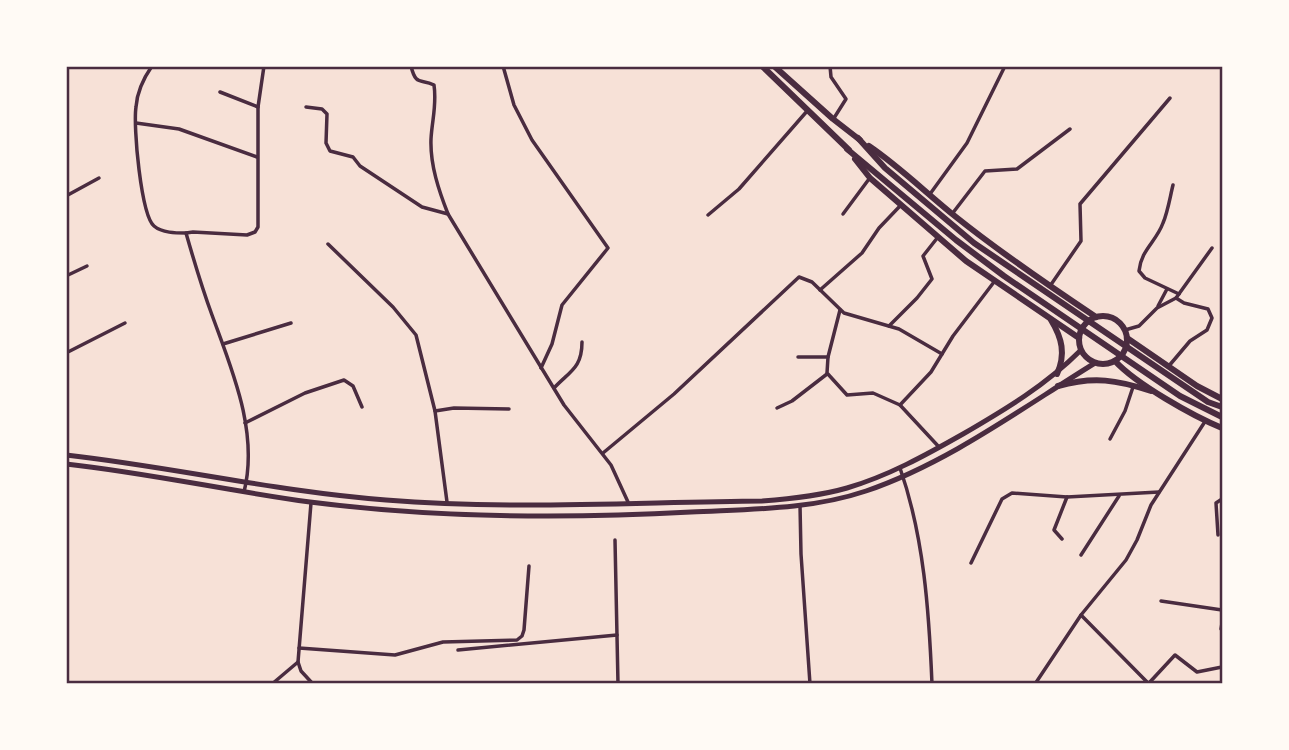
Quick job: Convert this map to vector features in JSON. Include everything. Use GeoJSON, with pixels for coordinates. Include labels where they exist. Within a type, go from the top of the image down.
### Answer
{"type":"FeatureCollection","features":[{"type":"Feature","properties":{"kind":"main road"},"geometry":{"type":"LineString","coordinates":[[762,66],[847,149],[956,240],[1004,276],[1180,396],[1223,417]]}},
{"type":"Feature","properties":{"kind":"main road"},"geometry":{"type":"LineString","coordinates":[[774,66],[833,120],[899,167],[1003,254],[1096,317],[1111,317],[1119,322],[1126,334],[1168,367],[1223,399]]}},
{"type":"Feature","properties":{"kind":"main road"},"geometry":{"type":"LineString","coordinates":[[858,138],[885,168],[984,251],[1208,402],[1223,407]]}},
{"type":"Feature","properties":{"kind":"main road"},"geometry":{"type":"LineString","coordinates":[[847,149],[870,178],[966,261],[1079,338]]}},
{"type":"Feature","properties":{"kind":"main road"},"geometry":{"type":"LineString","coordinates":[[1048,316],[1058,331],[1062,346],[1062,364],[1057,374]]}},
{"type":"Feature","properties":{"kind":"main road"},"geometry":{"type":"LineString","coordinates":[[1096,317],[1084,326],[1079,338],[1081,350],[1095,363],[1115,361],[1125,350],[1126,334]]}},
{"type":"Feature","properties":{"kind":"main road"},"geometry":{"type":"LineString","coordinates":[[66,455],[141,464],[246,483],[387,500],[538,505],[794,499],[848,488],[900,468],[939,448],[1057,374],[1081,350]]}},
{"type":"Feature","properties":{"kind":"main road"},"geometry":{"type":"LineString","coordinates":[[1115,361],[1129,374],[1219,427],[1223,436]]}},
{"type":"Feature","properties":{"kind":"main road"},"geometry":{"type":"LineString","coordinates":[[66,464],[373,509],[511,515],[640,515],[800,505],[848,497],[903,477],[993,427],[1095,363]]}},
{"type":"Feature","properties":{"kind":"main road"},"geometry":{"type":"LineString","coordinates":[[1058,386],[1102,379],[1161,394]]}},
{"type":"Feature","properties":{"kind":"street"},"geometry":{"type":"LineString","coordinates":[[152,66],[143,80],[135,108],[147,216],[159,229],[186,233],[247,235],[255,232],[258,227],[258,107],[264,66]]}},
{"type":"Feature","properties":{"kind":"street"},"geometry":{"type":"LineString","coordinates":[[411,66],[415,79],[434,85],[436,114],[431,138],[432,154],[439,191],[448,214],[564,405],[603,453],[619,479],[628,502]]}},
{"type":"Feature","properties":{"kind":"street"},"geometry":{"type":"LineString","coordinates":[[503,66],[514,105],[532,140],[608,248],[562,305],[552,344],[541,368]]}},
{"type":"Feature","properties":{"kind":"street"},"geometry":{"type":"LineString","coordinates":[[830,66],[831,77],[846,99],[833,120]]}},
{"type":"Feature","properties":{"kind":"street"},"geometry":{"type":"LineString","coordinates":[[930,194],[967,143],[1005,66]]}},
{"type":"Feature","properties":{"kind":"street"},"geometry":{"type":"LineString","coordinates":[[220,92],[258,107]]}},
{"type":"Feature","properties":{"kind":"street"},"geometry":{"type":"LineString","coordinates":[[1050,286],[1081,241],[1082,230],[1078,212],[1080,204],[1170,98]]}},
{"type":"Feature","properties":{"kind":"street"},"geometry":{"type":"LineString","coordinates":[[306,107],[322,109],[327,114],[326,143],[330,151],[353,157],[360,166],[422,207],[448,214]]}},
{"type":"Feature","properties":{"kind":"street"},"geometry":{"type":"LineString","coordinates":[[708,215],[748,180],[808,110]]}},
{"type":"Feature","properties":{"kind":"street"},"geometry":{"type":"LineString","coordinates":[[136,123],[179,129],[257,157]]}},
{"type":"Feature","properties":{"kind":"street"},"geometry":{"type":"LineString","coordinates":[[953,214],[985,171],[1017,169],[1070,129]]}},
{"type":"Feature","properties":{"kind":"street"},"geometry":{"type":"LineString","coordinates":[[66,196],[99,178]]}},
{"type":"Feature","properties":{"kind":"street"},"geometry":{"type":"LineString","coordinates":[[843,214],[870,178]]}},
{"type":"Feature","properties":{"kind":"street"},"geometry":{"type":"LineString","coordinates":[[1168,367],[1190,341],[1207,330],[1212,318],[1208,309],[1184,303],[1178,296],[1145,278],[1139,271],[1140,257],[1163,223],[1173,185]]}},
{"type":"Feature","properties":{"kind":"street"},"geometry":{"type":"LineString","coordinates":[[820,290],[862,253],[879,228],[901,206]]}},
{"type":"Feature","properties":{"kind":"street"},"geometry":{"type":"LineString","coordinates":[[186,233],[222,344],[235,375],[245,422],[244,492]]}},
{"type":"Feature","properties":{"kind":"street"},"geometry":{"type":"LineString","coordinates":[[890,326],[932,279],[923,256],[938,237]]}},
{"type":"Feature","properties":{"kind":"street"},"geometry":{"type":"LineString","coordinates":[[328,244],[393,307],[416,335],[435,411],[447,502]]}},
{"type":"Feature","properties":{"kind":"street"},"geometry":{"type":"LineString","coordinates":[[1126,334],[1139,326],[1157,308],[1178,296],[1212,248]]}},
{"type":"Feature","properties":{"kind":"street"},"geometry":{"type":"LineString","coordinates":[[66,276],[88,266]]}},
{"type":"Feature","properties":{"kind":"street"},"geometry":{"type":"LineString","coordinates":[[603,453],[674,394],[799,278],[807,279],[840,310],[854,317],[890,326],[942,354]]}},
{"type":"Feature","properties":{"kind":"street"},"geometry":{"type":"LineString","coordinates":[[900,405],[931,372],[995,281]]}},
{"type":"Feature","properties":{"kind":"street"},"geometry":{"type":"LineString","coordinates":[[1157,308],[1167,289]]}},
{"type":"Feature","properties":{"kind":"street"},"geometry":{"type":"LineString","coordinates":[[840,310],[827,373],[847,395],[873,393],[900,405],[939,448]]}},
{"type":"Feature","properties":{"kind":"street"},"geometry":{"type":"LineString","coordinates":[[66,353],[125,323]]}},
{"type":"Feature","properties":{"kind":"street"},"geometry":{"type":"LineString","coordinates":[[222,344],[291,323]]}},
{"type":"Feature","properties":{"kind":"street"},"geometry":{"type":"LineString","coordinates":[[554,388],[575,369],[581,359],[582,342]]}},
{"type":"Feature","properties":{"kind":"street"},"geometry":{"type":"LineString","coordinates":[[798,357],[828,358]]}},
{"type":"Feature","properties":{"kind":"street"},"geometry":{"type":"LineString","coordinates":[[777,408],[792,401],[827,373]]}},
{"type":"Feature","properties":{"kind":"street"},"geometry":{"type":"LineString","coordinates":[[245,422],[305,393],[344,380],[354,386],[362,407]]}},
{"type":"Feature","properties":{"kind":"street"},"geometry":{"type":"LineString","coordinates":[[1110,439],[1125,411],[1133,385]]}},
{"type":"Feature","properties":{"kind":"street"},"geometry":{"type":"LineString","coordinates":[[435,411],[454,408],[509,409]]}},
{"type":"Feature","properties":{"kind":"street"},"geometry":{"type":"LineString","coordinates":[[1035,684],[1081,615],[1126,560],[1151,505],[1206,420]]}},
{"type":"Feature","properties":{"kind":"street"},"geometry":{"type":"LineString","coordinates":[[900,468],[911,501],[922,556],[933,684]]}},
{"type":"Feature","properties":{"kind":"street"},"geometry":{"type":"LineString","coordinates":[[971,563],[1002,499],[1012,493],[1119,496],[1159,492]]}},
{"type":"Feature","properties":{"kind":"street"},"geometry":{"type":"LineString","coordinates":[[1062,539],[1054,530],[1067,496]]}},
{"type":"Feature","properties":{"kind":"street"},"geometry":{"type":"LineString","coordinates":[[1081,555],[1119,496]]}},
{"type":"Feature","properties":{"kind":"street"},"geometry":{"type":"LineString","coordinates":[[1218,535],[1216,503],[1223,499]]}},
{"type":"Feature","properties":{"kind":"street"},"geometry":{"type":"LineString","coordinates":[[311,502],[298,663],[301,671],[313,684]]}},
{"type":"Feature","properties":{"kind":"street"},"geometry":{"type":"LineString","coordinates":[[800,505],[810,684]]}},
{"type":"Feature","properties":{"kind":"street"},"geometry":{"type":"LineString","coordinates":[[615,540],[618,684]]}},
{"type":"Feature","properties":{"kind":"street"},"geometry":{"type":"LineString","coordinates":[[299,648],[394,655],[443,642],[517,640],[524,629],[529,566]]}},
{"type":"Feature","properties":{"kind":"street"},"geometry":{"type":"LineString","coordinates":[[1161,601],[1223,610]]}},
{"type":"Feature","properties":{"kind":"street"},"geometry":{"type":"LineString","coordinates":[[1081,615],[1149,683],[1175,655],[1197,672],[1223,667]]}},
{"type":"Feature","properties":{"kind":"street"},"geometry":{"type":"LineString","coordinates":[[1221,629],[1223,623]]}},
{"type":"Feature","properties":{"kind":"street"},"geometry":{"type":"LineString","coordinates":[[458,650],[617,635]]}},
{"type":"Feature","properties":{"kind":"street"},"geometry":{"type":"LineString","coordinates":[[272,684],[298,663]]}}]}
